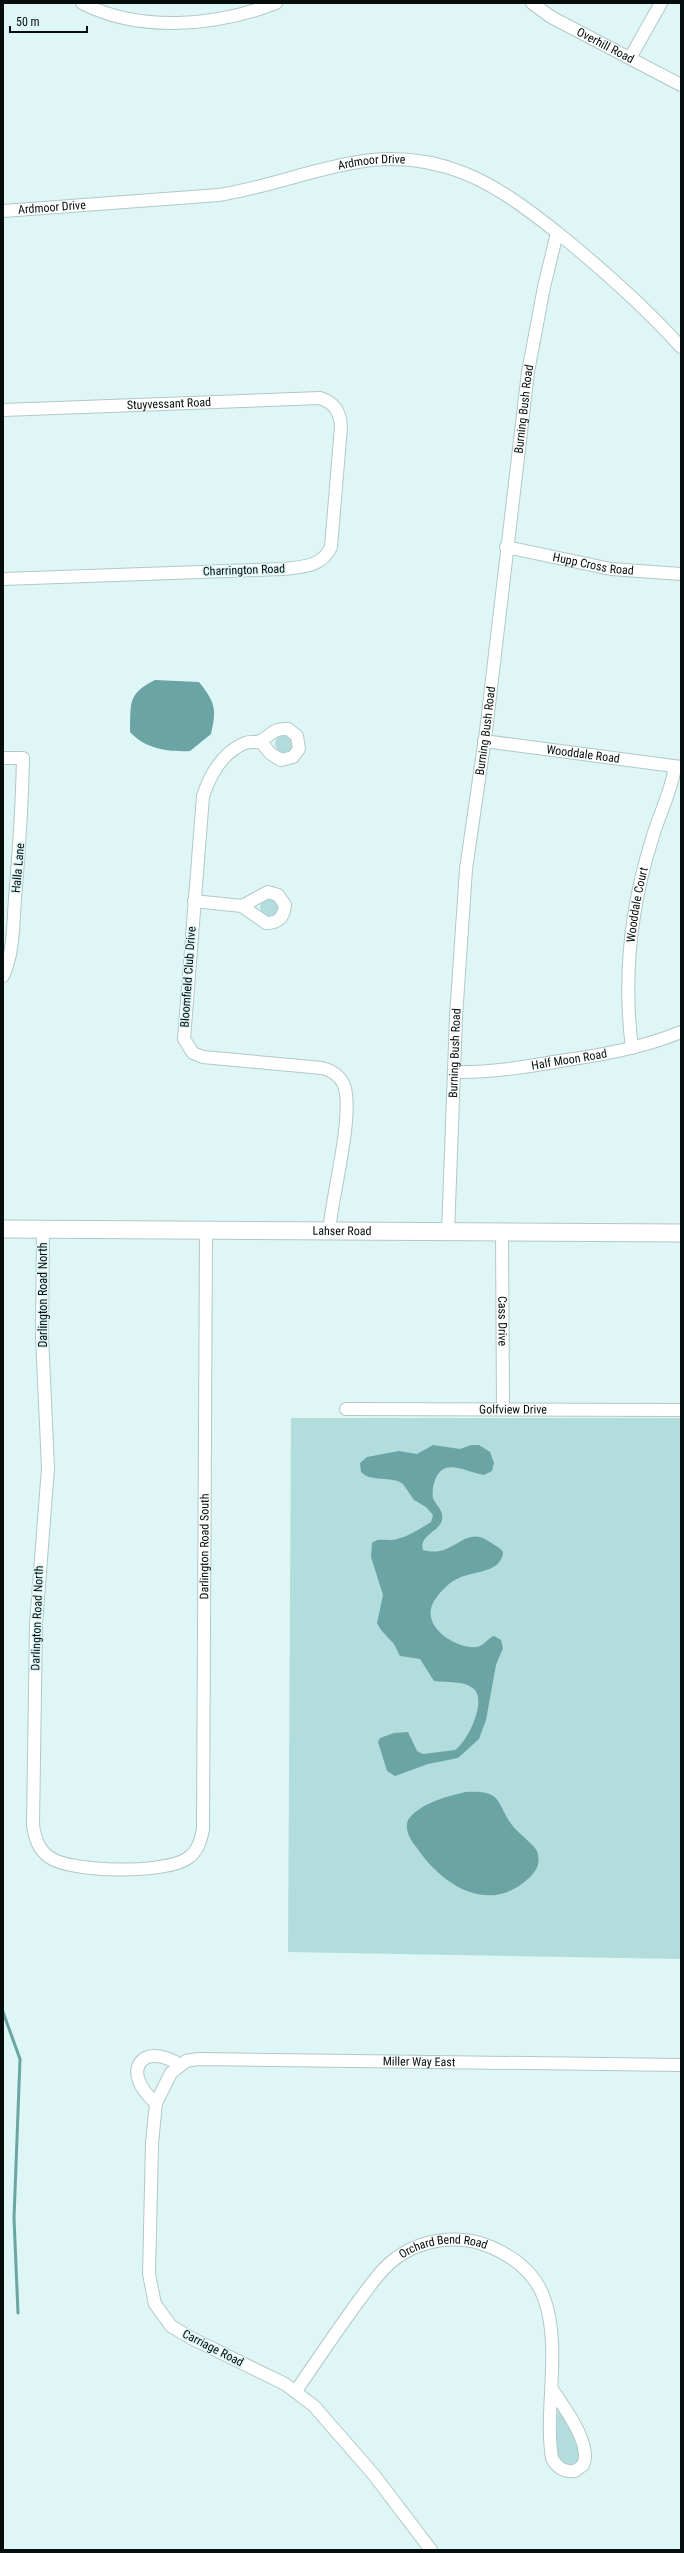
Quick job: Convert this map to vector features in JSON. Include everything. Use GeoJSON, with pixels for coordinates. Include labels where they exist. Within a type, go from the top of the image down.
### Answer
{"type":"FeatureCollection","features":[{"type":"Feature","properties":{"kind":"street"},"geometry":{"type":"LineString","coordinates":[[82,3],[100,12],[130,20],[165,23],[227,17],[276,3]]}},
{"type":"Feature","properties":{"kind":"street","name":"Overhill Road"},"geometry":{"type":"LineString","coordinates":[[532,3],[551,17],[681,86]]}},
{"type":"Feature","properties":{"kind":"street"},"geometry":{"type":"LineString","coordinates":[[630,58],[661,3]]}},
{"type":"Feature","properties":{"kind":"street","name":"Ardmoor Drive"},"geometry":{"type":"LineString","coordinates":[[3,211],[218,195],[245,191],[360,162],[404,160],[433,163],[478,180],[523,208],[557,233],[612,277],[681,347]]}},
{"type":"Feature","properties":{"kind":"street","name":"Burning Bush Road"},"geometry":{"type":"LineString","coordinates":[[448,1233],[462,911],[471,826],[484,741],[528,372],[544,287],[557,233]]}},
{"type":"Feature","properties":{"kind":"street","name":"Stuyvessant Road"},"geometry":{"type":"LineString","coordinates":[[3,410],[305,397],[320,398],[333,405]]}},
{"type":"Feature","properties":{"kind":"street","name":"Charrington Road"},"geometry":{"type":"LineString","coordinates":[[3,579],[283,569],[303,567],[319,562],[328,554],[332,538],[341,427],[340,417],[333,405]]}},
{"type":"Feature","properties":{"kind":"street","name":"Hupp Cross Road"},"geometry":{"type":"LineString","coordinates":[[506,547],[617,569],[681,574]]}},
{"type":"Feature","properties":{"kind":"street","name":"Bloomfield Club Drive"},"geometry":{"type":"LineString","coordinates":[[260,741],[244,744],[225,757],[207,784],[200,809],[184,1031],[188,1048],[193,1054],[209,1058],[322,1068],[332,1071],[343,1083],[346,1092],[345,1121],[329,1232]]}},
{"type":"Feature","properties":{"kind":"street","name":"Wooddale Road"},"geometry":{"type":"LineString","coordinates":[[484,741],[678,767]]}},
{"type":"Feature","properties":{"kind":"street","name":"Halla Lane"},"geometry":{"type":"LineString","coordinates":[[3,758],[23,758],[21,824],[14,915],[8,961],[3,976]]}},
{"type":"Feature","properties":{"kind":"street","name":"Wooddale Court"},"geometry":{"type":"LineString","coordinates":[[632,1048],[628,986],[634,915],[651,840],[678,767]]}},
{"type":"Feature","properties":{"kind":"street"},"geometry":{"type":"LineString","coordinates":[[194,901],[242,906]]}},
{"type":"Feature","properties":{"kind":"street","name":"Half Moon Road"},"geometry":{"type":"LineString","coordinates":[[454,1072],[540,1065],[632,1048],[681,1032]]}},
{"type":"Feature","properties":{"kind":"street","name":"Lahser Road"},"geometry":{"type":"LineString","coordinates":[[3,1229],[448,1233],[681,1233]]}},
{"type":"Feature","properties":{"kind":"street","name":"Darlington Road North"},"geometry":{"type":"LineString","coordinates":[[43,1230],[42,1336],[48,1447],[36,1624],[33,1806],[34,1835],[43,1852],[65,1865],[154,1868],[174,1865],[190,1857]]}},
{"type":"Feature","properties":{"kind":"street","name":"Darlington Road South"},"geometry":{"type":"LineString","coordinates":[[190,1857],[199,1845],[204,1819],[206,1231]]}},
{"type":"Feature","properties":{"kind":"street","name":"Cass Drive"},"geometry":{"type":"LineString","coordinates":[[502,1232],[503,1409]]}},
{"type":"Feature","properties":{"kind":"street","name":"Golfview Drive"},"geometry":{"type":"LineString","coordinates":[[346,1409],[681,1410]]}},
{"type":"Feature","properties":{"kind":"street"},"geometry":{"type":"LineString","coordinates":[[156,2102],[147,2095],[137,2081],[136,2073],[138,2066],[146,2058],[156,2056],[166,2057],[180,2065]]}},
{"type":"Feature","properties":{"kind":"street","name":"Miller Way East"},"geometry":{"type":"LineString","coordinates":[[180,2065],[186,2061],[206,2059],[681,2065]]}},
{"type":"Feature","properties":{"kind":"street","name":"Carriage Road"},"geometry":{"type":"LineString","coordinates":[[180,2065],[166,2081],[156,2102],[152,2132],[149,2277],[155,2304],[164,2319],[179,2331],[296,2391],[319,2411],[352,2447],[431,2550]]}},
{"type":"Feature","properties":{"kind":"street","name":"Orchard Bend Road"},"geometry":{"type":"LineString","coordinates":[[296,2391],[350,2312],[387,2265],[401,2255],[422,2244],[450,2239],[471,2241],[492,2248],[513,2258],[534,2280],[544,2300],[552,2354],[552,2389],[552,2458],[556,2465],[562,2470],[575,2471],[583,2465],[586,2452],[581,2438],[552,2389]]}},
{"type":"Feature","properties":{"kind":"shaded area"},"geometry":{"type":"Polygon","coordinates":[[[155,680],[199,682],[211,701],[214,718],[211,734],[190,751],[165,750],[150,746],[136,738],[130,732],[132,700],[139,690],[155,680]]]}},
{"type":"Feature","properties":{"kind":"shaded area"},"geometry":{"type":"Polygon","coordinates":[[[280,735],[288,735],[293,740],[291,751],[288,753],[280,753],[275,748],[275,740],[280,735]]]}},
{"type":"Feature","properties":{"kind":"shaded area"},"geometry":{"type":"Polygon","coordinates":[[[265,899],[273,899],[278,904],[276,915],[273,917],[265,917],[260,912],[260,904],[265,899]]]}},
{"type":"Feature","properties":{"kind":"shaded area"},"geometry":{"type":"Polygon","coordinates":[[[291,1418],[681,1418],[681,1959],[288,1952],[291,1418]]]}},
{"type":"Feature","properties":{"kind":"shaded area"},"geometry":{"type":"Polygon","coordinates":[[[433,1445],[460,1449],[471,1445],[479,1445],[490,1452],[494,1463],[492,1471],[484,1475],[450,1467],[439,1473],[434,1484],[433,1498],[442,1513],[442,1520],[437,1528],[426,1537],[423,1550],[443,1550],[473,1536],[481,1537],[503,1552],[498,1564],[492,1568],[459,1578],[444,1589],[433,1603],[431,1612],[432,1620],[436,1628],[443,1635],[460,1644],[469,1647],[477,1647],[494,1636],[501,1640],[503,1648],[496,1665],[486,1720],[479,1739],[458,1758],[428,1764],[395,1776],[387,1771],[378,1742],[380,1738],[394,1733],[408,1732],[417,1751],[423,1754],[455,1750],[470,1730],[477,1711],[478,1702],[474,1689],[460,1683],[434,1681],[420,1659],[400,1656],[394,1644],[381,1630],[377,1623],[383,1595],[371,1557],[372,1543],[378,1540],[394,1540],[419,1530],[431,1522],[433,1515],[426,1507],[414,1500],[403,1484],[398,1481],[365,1475],[361,1472],[360,1463],[367,1457],[399,1451],[417,1454],[433,1445]]]}},
{"type":"Feature","properties":{"kind":"shaded area"},"geometry":{"type":"Polygon","coordinates":[[[465,1792],[486,1793],[492,1795],[500,1803],[512,1825],[537,1851],[539,1859],[536,1869],[529,1878],[514,1889],[498,1895],[483,1895],[467,1891],[453,1884],[439,1874],[410,1839],[407,1824],[408,1820],[413,1814],[426,1805],[465,1792]]]}},
{"type":"Feature","properties":{"kind":"shaded area"},"geometry":{"type":"Polygon","coordinates":[[[558,2407],[581,2448],[580,2462],[570,2467],[557,2460],[555,2446],[558,2407]]]}},
{"type":"Feature","properties":{"kind":"waterway"},"geometry":{"type":"LineString","coordinates":[[3,2012],[20,2059],[14,2218],[18,2313]]}}]}
